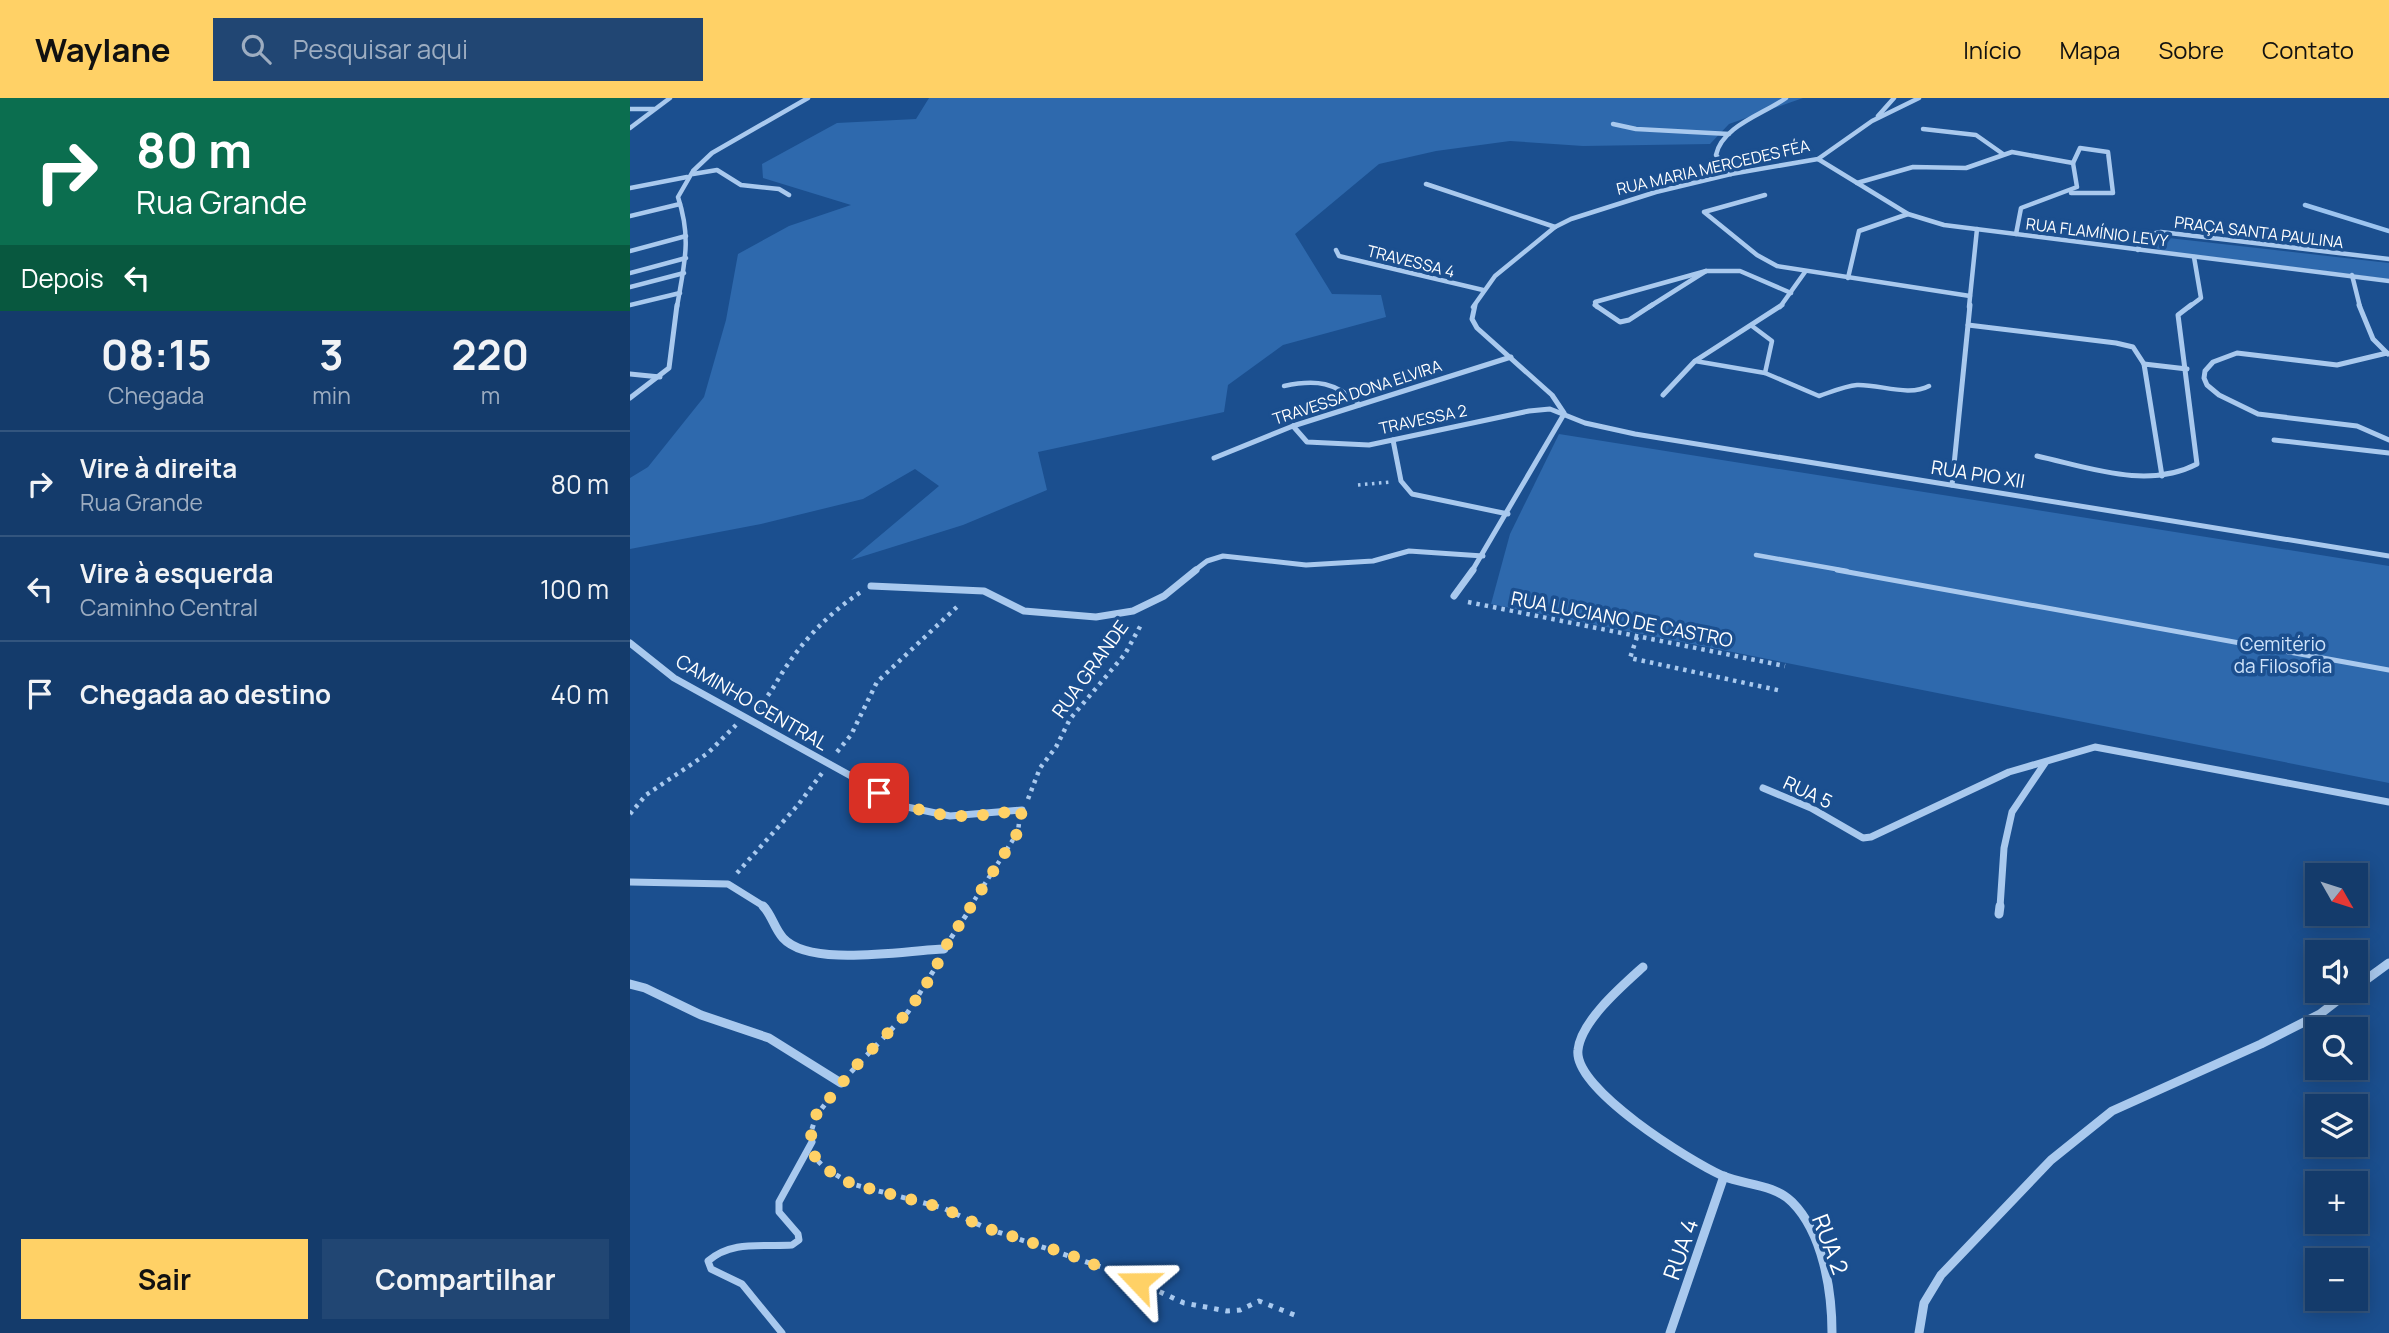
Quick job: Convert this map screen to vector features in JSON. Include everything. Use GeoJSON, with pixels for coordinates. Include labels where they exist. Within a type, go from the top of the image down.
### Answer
{"type":"FeatureCollection","features":[{"type":"Feature","properties":{"kind":"street"},"geometry":{"type":"LineString","coordinates":[[630,128],[670,98]]}},
{"type":"Feature","properties":{"kind":"street"},"geometry":{"type":"LineString","coordinates":[[630,398],[669,368],[687,258],[686,221],[678,197],[688,176],[711,152],[725,142],[762,125],[808,98]]}},
{"type":"Feature","properties":{"kind":"street"},"geometry":{"type":"LineString","coordinates":[[1731,174],[1721,164],[1715,150],[1729,134],[1786,98]]}},
{"type":"Feature","properties":{"kind":"street"},"geometry":{"type":"LineString","coordinates":[[1872,121],[1894,98]]}},
{"type":"Feature","properties":{"kind":"street","name":"RUA MARIA MERCEDES FÉA"},"geometry":{"type":"LineString","coordinates":[[1564,414],[1552,395],[1478,328],[1472,319],[1472,309],[1495,276],[1555,227],[1621,201],[1731,174],[1818,159],[1872,121],[1919,98]]}},
{"type":"Feature","properties":{"kind":"street"},"geometry":{"type":"LineString","coordinates":[[630,109],[655,109]]}},
{"type":"Feature","properties":{"kind":"street"},"geometry":{"type":"LineString","coordinates":[[1612,124],[1636,129],[1729,134]]}},
{"type":"Feature","properties":{"kind":"street"},"geometry":{"type":"LineString","coordinates":[[1923,129],[1976,135],[2003,154]]}},
{"type":"Feature","properties":{"kind":"street"},"geometry":{"type":"LineString","coordinates":[[2016,234],[2021,208],[2077,187],[2073,163],[2080,148],[2108,152],[2113,193],[2106,195],[2067,192]]}},
{"type":"Feature","properties":{"kind":"street"},"geometry":{"type":"LineString","coordinates":[[1857,183],[1913,167],[1966,168],[2003,154],[2021,153],[2073,163]]}},
{"type":"Feature","properties":{"kind":"street","name":"RUA FLAMÍNIO LEVY"},"geometry":{"type":"LineString","coordinates":[[1818,159],[1908,214],[1944,225],[2389,281]]}},
{"type":"Feature","properties":{"kind":"street"},"geometry":{"type":"LineString","coordinates":[[630,188],[717,170],[741,184],[779,189],[789,195]]}},
{"type":"Feature","properties":{"kind":"street"},"geometry":{"type":"LineString","coordinates":[[1426,184],[1555,227]]}},
{"type":"Feature","properties":{"kind":"street"},"geometry":{"type":"LineString","coordinates":[[1765,195],[1704,212],[1765,261],[1805,272],[1970,296]]}},
{"type":"Feature","properties":{"kind":"street"},"geometry":{"type":"LineString","coordinates":[[630,216],[680,204]]}},
{"type":"Feature","properties":{"kind":"street"},"geometry":{"type":"LineString","coordinates":[[1848,278],[1859,231],[1908,214]]}},
{"type":"Feature","properties":{"kind":"street"},"geometry":{"type":"LineString","coordinates":[[1952,485],[1977,229]]}},
{"type":"Feature","properties":{"kind":"street","name":"PRAÇA SANTA PAULINA"},"geometry":{"type":"LineString","coordinates":[[2138,250],[2141,236],[2161,232],[2389,259]]}},
{"type":"Feature","properties":{"kind":"street"},"geometry":{"type":"LineString","coordinates":[[630,251],[686,236]]}},
{"type":"Feature","properties":{"kind":"street","name":"TRAVESSA 4"},"geometry":{"type":"LineString","coordinates":[[1336,250],[1339,256],[1483,290]]}},
{"type":"Feature","properties":{"kind":"street"},"geometry":{"type":"LineString","coordinates":[[2038,456],[2144,476],[2188,471],[2197,464],[2179,315],[2201,299],[2194,257]]}},
{"type":"Feature","properties":{"kind":"street"},"geometry":{"type":"LineString","coordinates":[[630,273],[687,258]]}},
{"type":"Feature","properties":{"kind":"street"},"geometry":{"type":"LineString","coordinates":[[1706,271],[1629,320],[1620,322],[1595,306],[1595,302],[1706,271],[1730,268],[1791,293]]}},
{"type":"Feature","properties":{"kind":"street"},"geometry":{"type":"LineString","coordinates":[[1663,396],[1695,361],[1782,306],[1805,272]]}},
{"type":"Feature","properties":{"kind":"street"},"geometry":{"type":"LineString","coordinates":[[630,287],[684,273]]}},
{"type":"Feature","properties":{"kind":"street"},"geometry":{"type":"LineString","coordinates":[[2352,275],[2367,331],[2372,341],[2388,354]]}},
{"type":"Feature","properties":{"kind":"street"},"geometry":{"type":"LineString","coordinates":[[630,305],[680,293]]}},
{"type":"Feature","properties":{"kind":"street"},"geometry":{"type":"LineString","coordinates":[[1968,325],[2133,347],[2144,364],[2162,476]]}},
{"type":"Feature","properties":{"kind":"street"},"geometry":{"type":"LineString","coordinates":[[2388,354],[2330,365],[2237,353],[2213,362],[2205,371],[2204,378],[2207,385],[2218,395],[2258,414],[2357,426],[2389,440]]}},
{"type":"Feature","properties":{"kind":"street","name":"TRAVESSA DONA ELVIRA"},"geometry":{"type":"LineString","coordinates":[[1214,458],[1293,426],[1511,357]]}},
{"type":"Feature","properties":{"kind":"street"},"geometry":{"type":"LineString","coordinates":[[2144,364],[2187,369]]}},
{"type":"Feature","properties":{"kind":"street"},"geometry":{"type":"LineString","coordinates":[[630,374],[660,377]]}},
{"type":"Feature","properties":{"kind":"street","name":"TRAVESSA 2"},"geometry":{"type":"LineString","coordinates":[[1293,426],[1303,439],[1312,443],[1359,445],[1529,411],[1550,410],[1564,414]]}},
{"type":"Feature","properties":{"kind":"street"},"geometry":{"type":"LineString","coordinates":[[1454,596],[1483,556],[1564,414]]}},
{"type":"Feature","properties":{"kind":"street","name":"RUA PIO XII"},"geometry":{"type":"LineString","coordinates":[[1564,414],[1586,423],[1635,433],[2389,556]]}},
{"type":"Feature","properties":{"kind":"street"},"geometry":{"type":"LineString","coordinates":[[1393,440],[1401,481],[1412,494],[1508,514]]}},
{"type":"Feature","properties":{"kind":"street"},"geometry":{"type":"LineString","coordinates":[[2274,440],[2389,453]]}},
{"type":"Feature","properties":{"kind":"street"},"geometry":{"type":"LineString","coordinates":[[871,586],[984,591],[1024,611],[1082,616],[1133,611],[1164,596],[1207,561],[1223,556],[1306,565],[1373,561],[1409,551],[1483,556]]}},
{"type":"Feature","properties":{"kind":"street","name":"CAMINHO CENTRAL"},"geometry":{"type":"LineString","coordinates":[[630,643],[674,678],[866,786],[922,813],[986,815],[1022,810]]}},
{"type":"Feature","properties":{"kind":"street","name":"RUA 5"},"geometry":{"type":"LineString","coordinates":[[1763,789],[1791,799],[1863,838],[1871,837],[2009,772],[2077,751],[2109,748],[2389,802]]}},
{"type":"Feature","properties":{"kind":"street"},"geometry":{"type":"LineString","coordinates":[[1998,914],[2001,866],[2012,812],[2046,762]]}},
{"type":"Feature","properties":{"kind":"street"},"geometry":{"type":"LineString","coordinates":[[630,882],[728,884],[742,890],[769,911],[785,940],[800,949],[823,954],[944,949]]}},
{"type":"Feature","properties":{"kind":"street"},"geometry":{"type":"LineString","coordinates":[[2368,978],[2389,963]]}},
{"type":"Feature","properties":{"kind":"street","name":"RUA 2"},"geometry":{"type":"LineString","coordinates":[[1643,967],[1627,981],[1583,1035],[1576,1053],[1579,1064],[1605,1097],[1623,1114],[1650,1132],[1724,1176],[1773,1189],[1793,1203],[1816,1250],[1829,1291],[1832,1333]]}},
{"type":"Feature","properties":{"kind":"street"},"geometry":{"type":"LineString","coordinates":[[630,984],[645,988],[701,1015],[769,1038],[841,1083]]}},
{"type":"Feature","properties":{"kind":"street"},"geometry":{"type":"LineString","coordinates":[[1919,1333],[1924,1303],[1941,1275],[2051,1160],[2112,1111],[2261,1044],[2320,1014],[2334,1003]]}},
{"type":"Feature","properties":{"kind":"street","name":"RUA 4"},"geometry":{"type":"LineString","coordinates":[[1670,1333],[1724,1176]]}},
{"type":"Feature","properties":{"kind":"lane"},"geometry":{"type":"LineString","coordinates":[[1752,326],[1772,341],[1765,373]]}},
{"type":"Feature","properties":{"kind":"lane"},"geometry":{"type":"LineString","coordinates":[[1695,361],[1765,373],[1819,396],[1855,384],[1912,390],[1922,390],[1929,386]]}},
{"type":"Feature","properties":{"kind":"lane"},"geometry":{"type":"LineString","coordinates":[[1284,386],[1312,380],[1331,382],[1341,386],[1360,405]]}},
{"type":"Feature","properties":{"kind":"lane"},"geometry":{"type":"LineString","coordinates":[[1756,555],[2389,670]]}},
{"type":"Feature","properties":{"kind":"lane"},"geometry":{"type":"LineString","coordinates":[[782,1333],[742,1284],[711,1269],[708,1261],[726,1248],[792,1245],[799,1240],[798,1234],[779,1212],[779,1202],[812,1142]]}},
{"type":"Feature","properties":{"kind":"path"},"geometry":{"type":"LineString","coordinates":[[1358,485],[1401,481]]}},
{"type":"Feature","properties":{"kind":"path"},"geometry":{"type":"LineString","coordinates":[[728,884],[798,805],[851,735],[877,682],[977,591]]}},
{"type":"Feature","properties":{"kind":"path","name":"RUA LUCIANO DE CASTRO"},"geometry":{"type":"LineString","coordinates":[[1454,596],[1470,603],[1785,666]]}},
{"type":"Feature","properties":{"kind":"path","name":"RUA GRANDE"},"geometry":{"type":"LineString","coordinates":[[812,1142],[811,1134],[816,1115],[841,1083],[908,1012],[934,972],[944,949],[1018,832],[1022,810],[1041,768],[1056,747],[1070,719],[1125,654],[1155,600]]}},
{"type":"Feature","properties":{"kind":"path"},"geometry":{"type":"LineString","coordinates":[[1637,637],[1630,658],[1782,691]]}},
{"type":"Feature","properties":{"kind":"path"},"geometry":{"type":"LineString","coordinates":[[812,1142],[815,1157],[826,1169],[852,1184],[943,1208],[986,1228],[1119,1273],[1184,1303],[1227,1311],[1240,1310],[1259,1301],[1297,1316]]}},
{"type":"Feature","properties":{"kind":"green space"},"geometry":{"type":"Polygon","coordinates":[[[929,98],[1803,98],[1729,124],[1710,144],[1583,146],[1510,141],[1436,151],[1379,164],[1295,234],[1332,294],[1381,295],[1386,317],[1283,345],[1228,385],[1224,412],[1038,452],[1047,490],[963,525],[851,560],[939,486],[915,469],[863,499],[761,524],[630,549],[630,478],[648,467],[704,397],[726,320],[738,254],[789,226],[851,205],[763,178],[762,164],[837,123],[916,119],[929,98]]]}},
{"type":"Feature","properties":{"kind":"green space"},"geometry":{"type":"Polygon","coordinates":[[[2160,237],[2389,263],[2389,279],[2164,251],[2142,243],[2160,237]]]}},
{"type":"Feature","properties":{"kind":"green space","name":"Cemitério da Filosofia"},"geometry":{"type":"Polygon","coordinates":[[[1559,434],[2389,566],[2389,783],[1491,604],[1510,534],[1559,434]]]}},
{"type":"Feature","properties":{"kind":"waterway"},"geometry":{"type":"LineString","coordinates":[[2305,205],[2389,231]]}},
{"type":"Feature","properties":{"kind":"route"},"geometry":{"type":"LineString","coordinates":[[879,793],[922,813],[938,815],[986,815],[1022,810],[1018,832],[972,903],[944,949],[934,972],[908,1012],[856,1066],[816,1115],[811,1134],[815,1157],[826,1169],[852,1184],[943,1208],[986,1228],[1068,1254],[1138,1282]]}}]}
